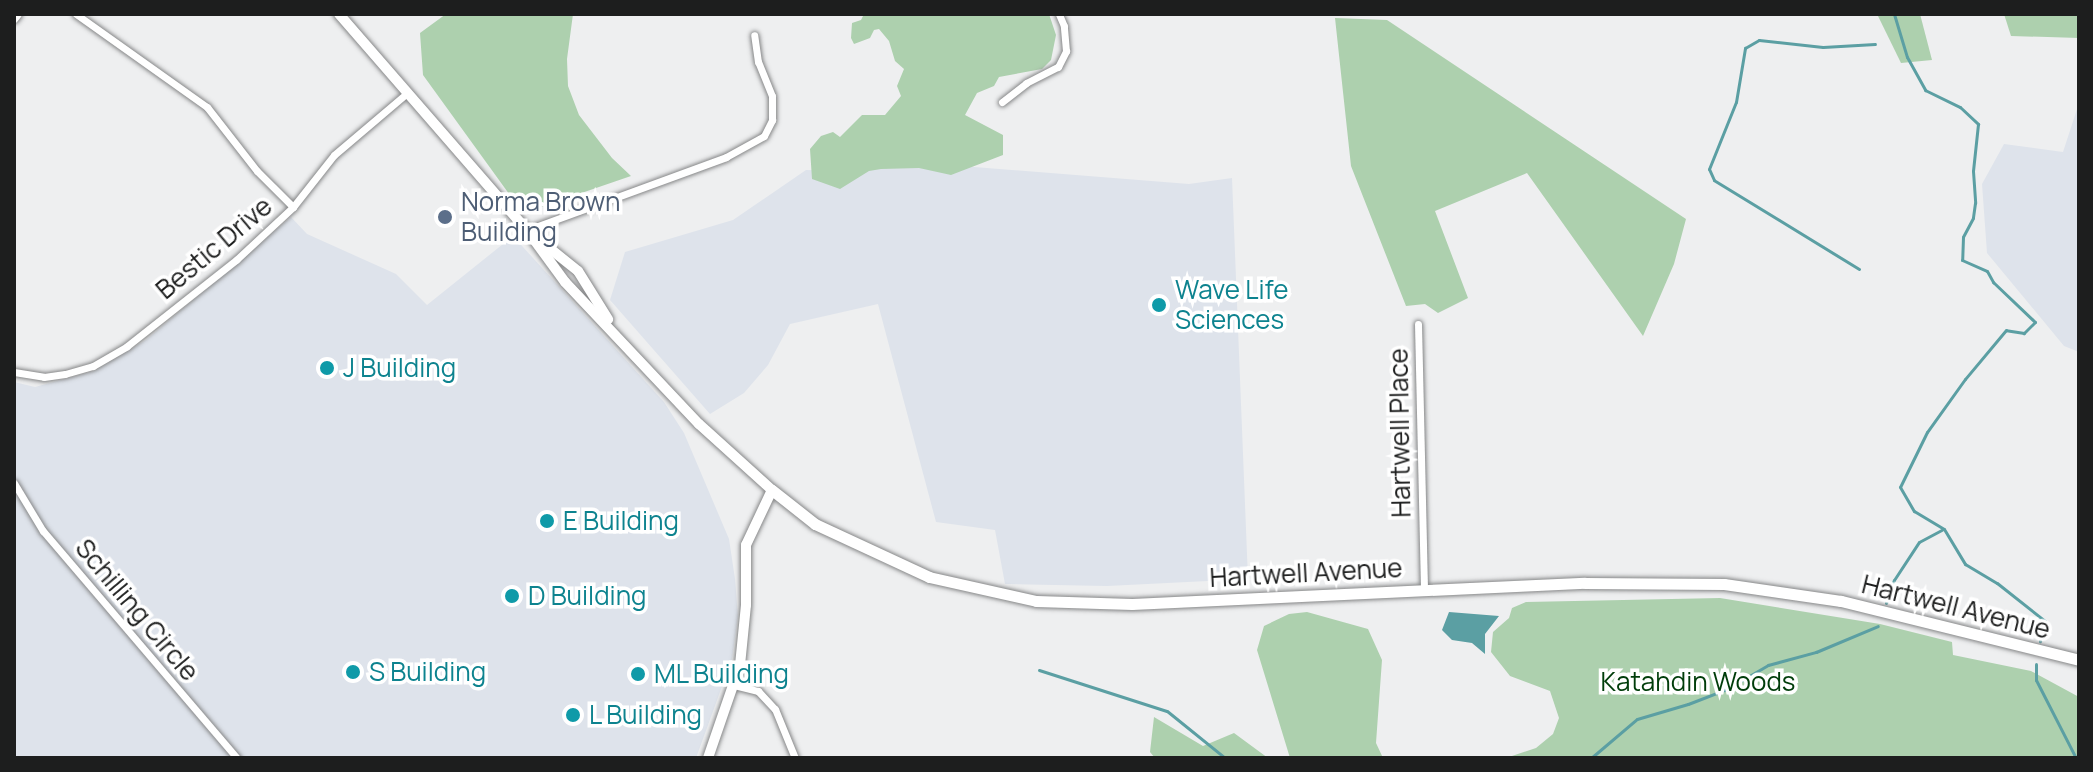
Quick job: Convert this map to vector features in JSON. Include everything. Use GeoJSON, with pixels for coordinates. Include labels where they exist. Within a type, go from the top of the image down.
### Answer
{"type":"FeatureCollection","features":[{"type":"Feature","properties":{"kind":"main road","name":"Hartwell Avenue"},"geometry":{"type":"LineString","coordinates":[[772,490],[815,524],[904,567],[980,591],[1036,601],[1132,604],[1585,583],[1724,584],[1841,601],[2079,660]]}},
{"type":"Feature","properties":{"kind":"street"},"geometry":{"type":"LineString","coordinates":[[14,19],[18,14]]}},
{"type":"Feature","properties":{"kind":"street"},"geometry":{"type":"LineString","coordinates":[[76,14],[207,107],[257,171],[293,207]]}},
{"type":"Feature","properties":{"kind":"street"},"geometry":{"type":"LineString","coordinates":[[339,14],[527,230],[726,157],[764,136],[772,120],[772,96],[758,62],[754,35]]}},
{"type":"Feature","properties":{"kind":"street"},"geometry":{"type":"LineString","coordinates":[[1002,102],[1026,83],[1058,67],[1066,51],[1064,26],[1059,14]]}},
{"type":"Feature","properties":{"kind":"street","name":"Bestic Drive"},"geometry":{"type":"LineString","coordinates":[[14,374],[44,377],[93,366],[127,346],[224,269],[293,207],[334,155],[407,93]]}},
{"type":"Feature","properties":{"kind":"street","name":"Hartwell Avenue"},"geometry":{"type":"LineString","coordinates":[[527,230],[578,271],[618,335]]}},
{"type":"Feature","properties":{"kind":"street","name":"Hartwell Avenue"},"geometry":{"type":"LineString","coordinates":[[527,230],[565,282],[699,424],[772,490]]}},
{"type":"Feature","properties":{"kind":"street","name":"Hartwell Place"},"geometry":{"type":"LineString","coordinates":[[1418,324],[1424,590]]}},
{"type":"Feature","properties":{"kind":"street","name":"Schilling Circle"},"geometry":{"type":"LineString","coordinates":[[14,483],[43,531],[237,758]]}},
{"type":"Feature","properties":{"kind":"street"},"geometry":{"type":"LineString","coordinates":[[708,758],[734,685],[744,634],[746,545],[772,490]]}},
{"type":"Feature","properties":{"kind":"street"},"geometry":{"type":"LineString","coordinates":[[734,685],[758,691],[775,709],[795,758]]}},
{"type":"Feature","properties":{"kind":"shaded area"},"geometry":{"type":"Polygon","coordinates":[[[2079,103],[2079,352],[2064,346],[1987,253],[1982,184],[2004,144],[2063,152],[2079,103]]]}},
{"type":"Feature","properties":{"kind":"shaded area"},"geometry":{"type":"Polygon","coordinates":[[[849,157],[1189,184],[1232,178],[1248,579],[1107,586],[1005,584],[995,530],[936,522],[878,304],[790,324],[768,365],[744,393],[710,414],[610,300],[625,252],[733,220],[806,170],[851,171],[849,157]]]}},
{"type":"Feature","properties":{"kind":"shaded area"},"geometry":{"type":"Polygon","coordinates":[[[291,217],[307,234],[396,274],[427,305],[513,236],[664,402],[684,433],[729,539],[735,579],[738,616],[732,659],[696,758],[14,758],[14,382],[35,387],[94,371],[146,340],[291,217]]]}},
{"type":"Feature","properties":{"kind":"green space"},"geometry":{"type":"Polygon","coordinates":[[[446,14],[573,14],[567,59],[568,86],[579,115],[612,158],[631,176],[532,210],[517,205],[423,75],[420,33],[446,14]]]}},
{"type":"Feature","properties":{"kind":"green space"},"geometry":{"type":"Polygon","coordinates":[[[864,14],[1049,14],[1056,35],[1051,60],[1042,69],[999,77],[994,86],[977,93],[965,115],[1003,135],[1003,155],[951,175],[919,168],[869,171],[840,189],[812,179],[810,149],[821,136],[833,132],[840,137],[862,115],[885,115],[901,96],[897,86],[904,69],[895,61],[889,41],[879,29],[874,30],[870,38],[854,44],[851,38],[852,23],[861,20],[864,14]]]}},
{"type":"Feature","properties":{"kind":"green space"},"geometry":{"type":"Polygon","coordinates":[[[1877,14],[1920,14],[1932,60],[1901,63],[1877,14]]]}},
{"type":"Feature","properties":{"kind":"green space"},"geometry":{"type":"Polygon","coordinates":[[[2004,14],[2079,14],[2079,38],[2011,36],[2004,14]]]}},
{"type":"Feature","properties":{"kind":"green space"},"geometry":{"type":"Polygon","coordinates":[[[1335,18],[1387,20],[1686,219],[1674,264],[1643,336],[1527,173],[1435,211],[1468,298],[1438,313],[1425,304],[1406,306],[1351,166],[1335,18]]]}},
{"type":"Feature","properties":{"kind":"green space","name":"Katahdin Woods"},"geometry":{"type":"Polygon","coordinates":[[[1720,598],[1880,624],[1952,642],[1953,655],[2031,671],[2079,697],[2079,758],[1506,758],[1536,748],[1553,734],[1559,718],[1550,691],[1510,676],[1491,652],[1493,632],[1509,618],[1512,608],[1526,602],[1720,598]]]}},
{"type":"Feature","properties":{"kind":"green space"},"geometry":{"type":"Polygon","coordinates":[[[1307,612],[1368,629],[1382,660],[1376,743],[1383,758],[1290,758],[1257,650],[1264,626],[1289,614],[1307,612]]]}},
{"type":"Feature","properties":{"kind":"green space"},"geometry":{"type":"Polygon","coordinates":[[[1154,717],[1203,746],[1234,733],[1268,758],[1155,758],[1150,752],[1154,717]]]}},
{"type":"Feature","properties":{"kind":"water"},"geometry":{"type":"Polygon","coordinates":[[[1449,612],[1499,616],[1485,634],[1485,654],[1472,643],[1452,640],[1442,630],[1449,612]]]}},
{"type":"Feature","properties":{"kind":"waterway"},"geometry":{"type":"LineString","coordinates":[[1894,14],[1907,57],[1925,90],[1960,107],[1978,124],[1973,171],[1975,203],[1973,218],[1963,237],[1962,260],[1987,271],[1993,282],[2035,322],[2024,333],[2006,330],[1965,379],[1927,432],[1900,487],[1914,511],[1944,529],[1965,564],[1997,583],[2045,621],[2040,641]]}},
{"type":"Feature","properties":{"kind":"waterway"},"geometry":{"type":"LineString","coordinates":[[1859,269],[1714,180],[1709,169],[1736,102],[1745,48],[1759,40],[1823,47],[1875,44]]}},
{"type":"Feature","properties":{"kind":"waterway"},"geometry":{"type":"LineString","coordinates":[[1886,603],[1894,580],[1919,542],[1942,530]]}},
{"type":"Feature","properties":{"kind":"waterway"},"geometry":{"type":"LineString","coordinates":[[1591,758],[1637,719],[1727,689],[1768,665],[1816,652],[1878,626]]}},
{"type":"Feature","properties":{"kind":"waterway"},"geometry":{"type":"LineString","coordinates":[[2036,664],[2036,680],[2076,758]]}},
{"type":"Feature","properties":{"kind":"waterway"},"geometry":{"type":"LineString","coordinates":[[1039,670],[1167,711],[1225,758]]}},
{"type":"Feature","properties":{"kind":"place","name":"Norma Brown Building"},"geometry":{"type":"Point","coordinates":[445,217]}},
{"type":"Feature","properties":{"kind":"place","name":"Wave Life Sciences"},"geometry":{"type":"Point","coordinates":[1159,305]}},
{"type":"Feature","properties":{"kind":"place","name":"J Building"},"geometry":{"type":"Point","coordinates":[327,368]}},
{"type":"Feature","properties":{"kind":"place","name":"E Building"},"geometry":{"type":"Point","coordinates":[547,521]}},
{"type":"Feature","properties":{"kind":"place","name":"D Building"},"geometry":{"type":"Point","coordinates":[512,596]}},
{"type":"Feature","properties":{"kind":"place","name":"S Building"},"geometry":{"type":"Point","coordinates":[353,672]}},
{"type":"Feature","properties":{"kind":"place","name":"ML Building"},"geometry":{"type":"Point","coordinates":[638,674]}},
{"type":"Feature","properties":{"kind":"place","name":"L Building"},"geometry":{"type":"Point","coordinates":[573,715]}}]}
